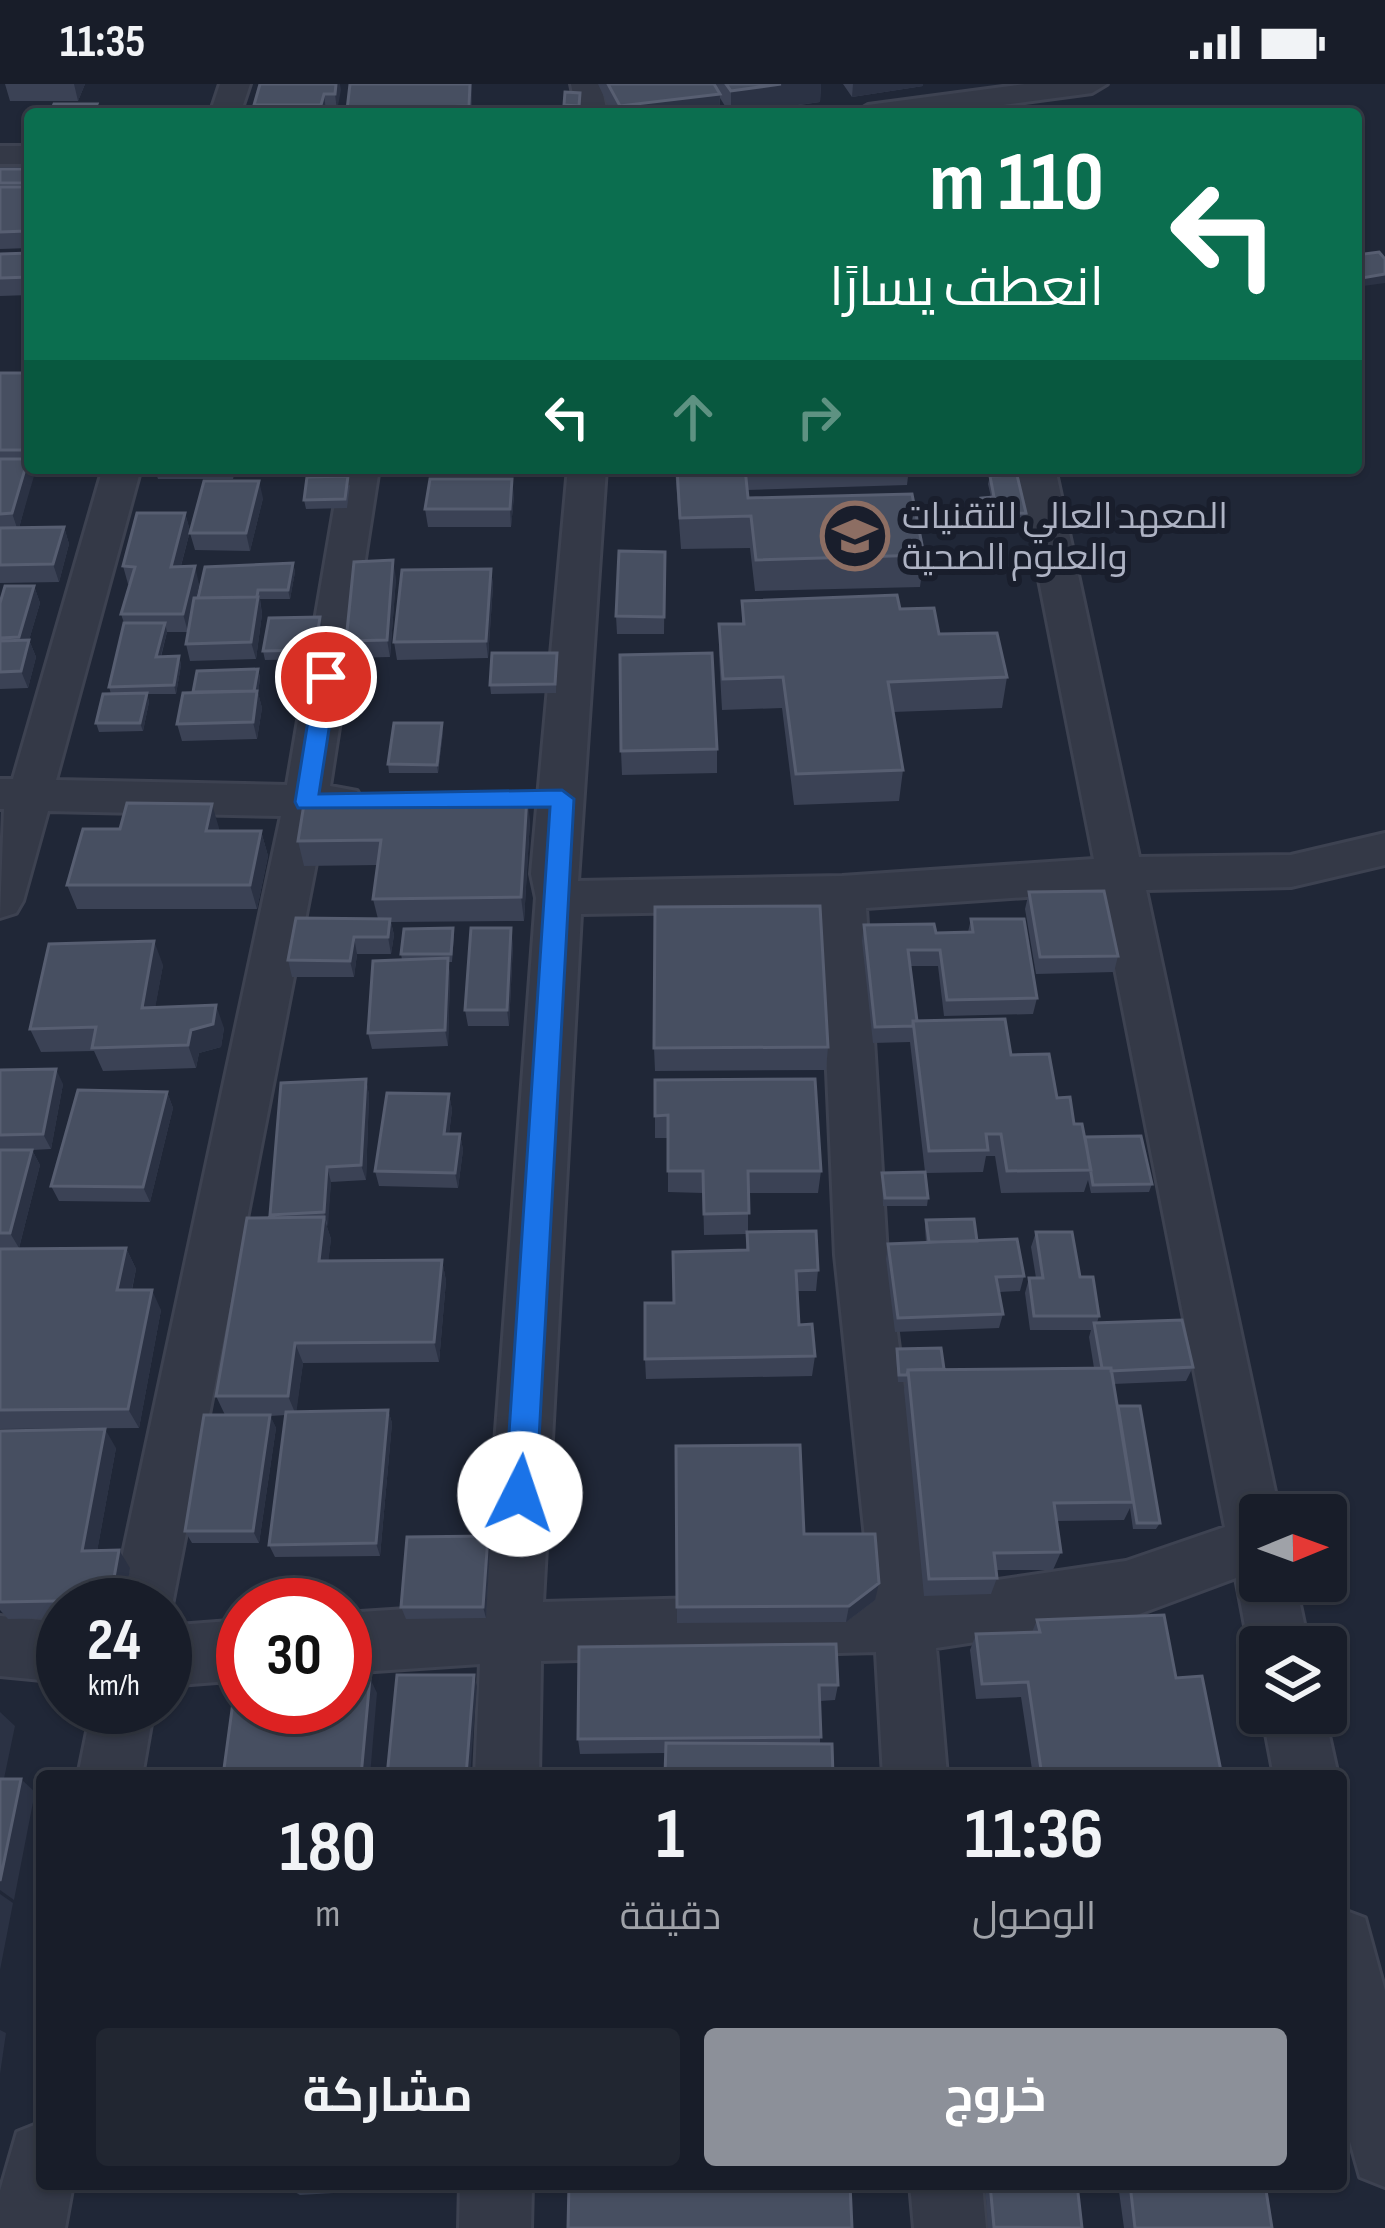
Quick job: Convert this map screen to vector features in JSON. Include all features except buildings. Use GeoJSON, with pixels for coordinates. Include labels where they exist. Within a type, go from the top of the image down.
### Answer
{"type":"FeatureCollection","features":[{"type":"Feature","properties":{"kind":"street"},"geometry":{"type":"LineString","coordinates":[[891,108],[949,93],[1092,84]]}},
{"type":"Feature","properties":{"kind":"street"},"geometry":{"type":"LineString","coordinates":[[0,901],[16,794],[120,474]]}},
{"type":"Feature","properties":{"kind":"street"},"geometry":{"type":"LineString","coordinates":[[148,1578],[306,802],[359,474]]}},
{"type":"Feature","properties":{"kind":"street"},"geometry":{"type":"LineString","coordinates":[[507,1770],[511,1632],[559,898],[542,799],[586,474]]}},
{"type":"Feature","properties":{"kind":"street"},"geometry":{"type":"LineString","coordinates":[[1037,474],[1248,1494]]}},
{"type":"Feature","properties":{"kind":"street"},"geometry":{"type":"LineString","coordinates":[[16,794],[372,801]]}},
{"type":"Feature","properties":{"kind":"street"},"geometry":{"type":"LineString","coordinates":[[559,898],[842,893],[1123,874],[1291,871],[1385,849]]}},
{"type":"Feature","properties":{"kind":"street"},"geometry":{"type":"LineString","coordinates":[[842,893],[861,1255],[904,1622],[916,1770]]}},
{"type":"Feature","properties":{"kind":"street"},"geometry":{"type":"LineString","coordinates":[[372,1641],[511,1632],[904,1622],[1126,1590],[1239,1565]]}},
{"type":"Feature","properties":{"kind":"street"},"geometry":{"type":"LineString","coordinates":[[0,1646],[36,1649]]}},
{"type":"Feature","properties":{"kind":"street"},"geometry":{"type":"LineString","coordinates":[[111,1770],[118,1734]]}},
{"type":"Feature","properties":{"kind":"street"},"geometry":{"type":"LineString","coordinates":[[1297,1734],[1305,1770]]}},
{"type":"Feature","properties":{"kind":"street"},"geometry":{"type":"LineString","coordinates":[[1347,1971],[1385,2152]]}},
{"type":"Feature","properties":{"kind":"street"},"geometry":{"type":"LineString","coordinates":[[29,2228],[36,2190]]}},
{"type":"Feature","properties":{"kind":"street"},"geometry":{"type":"LineString","coordinates":[[495,2228],[496,2190]]}},
{"type":"Feature","properties":{"kind":"street"},"geometry":{"type":"LineString","coordinates":[[947,2190],[950,2228]]}},
{"type":"Feature","properties":{"kind":"place","name":"المعهد العالي للتقنيات والعلوم الصحية"},"geometry":{"type":"Point","coordinates":[855,536]}},
{"type":"Feature","properties":{"kind":"route"},"geometry":{"type":"LineString","coordinates":[[326,677],[306,802],[562,799],[520,1494]]}}]}
